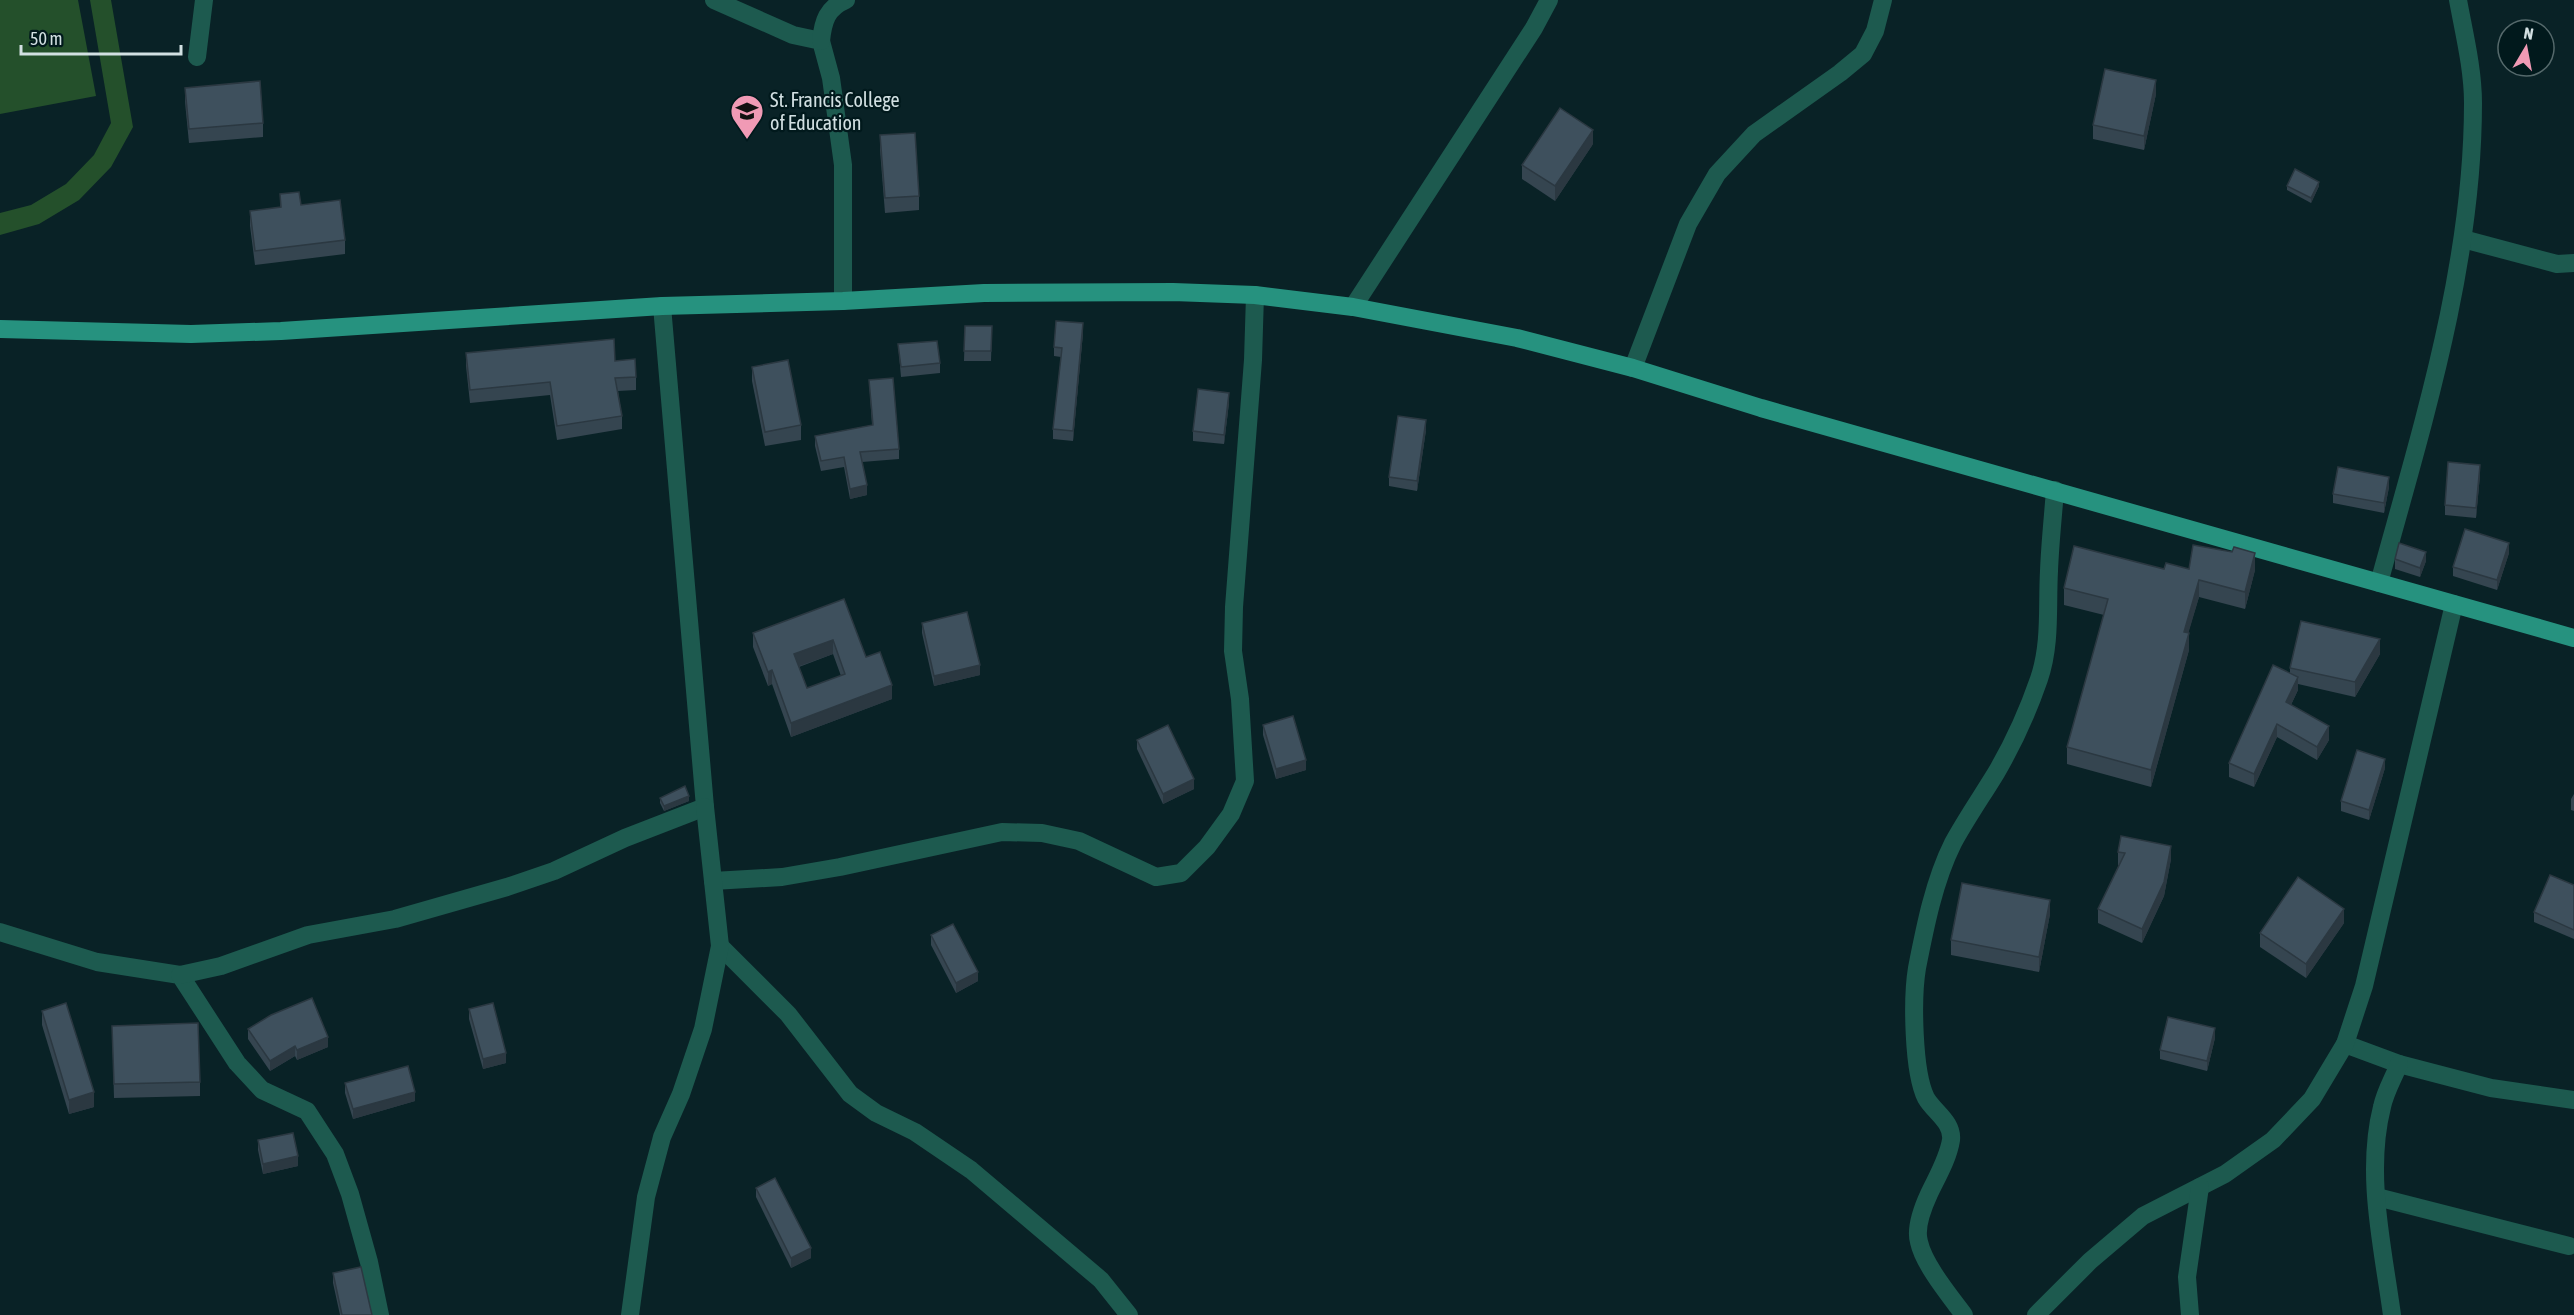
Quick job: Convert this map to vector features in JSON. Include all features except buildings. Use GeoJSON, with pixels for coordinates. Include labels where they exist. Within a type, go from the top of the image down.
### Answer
{"type":"FeatureCollection","features":[{"type":"Feature","properties":{"kind":"main road"},"geometry":{"type":"LineString","coordinates":[[0,329],[191,333],[281,331],[662,306],[843,301],[984,293],[1255,294],[1353,307],[1517,338],[1633,368],[1772,411],[2574,638]]}},
{"type":"Feature","properties":{"kind":"street"},"geometry":{"type":"LineString","coordinates":[[197,57],[204,0]]}},
{"type":"Feature","properties":{"kind":"street"},"geometry":{"type":"LineString","coordinates":[[714,0],[794,35],[821,40]]}},
{"type":"Feature","properties":{"kind":"street"},"geometry":{"type":"LineString","coordinates":[[843,301],[843,165],[831,78],[821,40],[824,19],[834,5],[846,0]]}},
{"type":"Feature","properties":{"kind":"street"},"geometry":{"type":"LineString","coordinates":[[1353,307],[1534,28],[1549,0]]}},
{"type":"Feature","properties":{"kind":"street"},"geometry":{"type":"LineString","coordinates":[[1633,368],[1688,224],[1717,174],[1754,134],[1863,54],[1875,31],[1882,0]]}},
{"type":"Feature","properties":{"kind":"street"},"geometry":{"type":"LineString","coordinates":[[2379,582],[2438,366],[2463,239],[2473,101],[2458,0]]}},
{"type":"Feature","properties":{"kind":"street"},"geometry":{"type":"LineString","coordinates":[[2463,239],[2557,264],[2574,263]]}},
{"type":"Feature","properties":{"kind":"street"},"geometry":{"type":"LineString","coordinates":[[712,881],[782,877],[1002,832],[1041,832],[1079,841],[1156,877],[1181,873],[1207,847],[1231,814],[1245,781],[1245,753],[1233,651],[1253,360],[1255,294]]}},
{"type":"Feature","properties":{"kind":"street"},"geometry":{"type":"LineString","coordinates":[[630,1315],[646,1197],[662,1137],[681,1094],[703,1029],[720,946],[705,807],[662,306]]}},
{"type":"Feature","properties":{"kind":"street"},"geometry":{"type":"LineString","coordinates":[[1964,1315],[1929,1265],[1918,1242],[1919,1224],[1951,1138],[1950,1128],[1926,1098],[1920,1075],[1915,1036],[1917,971],[1931,906],[1944,863],[2018,730],[2046,656],[2055,490]]}},
{"type":"Feature","properties":{"kind":"street"},"geometry":{"type":"LineString","coordinates":[[2036,1315],[2090,1261],[2143,1216],[2225,1174],[2273,1140],[2312,1099],[2345,1044],[2364,986],[2454,604]]}},
{"type":"Feature","properties":{"kind":"street"},"geometry":{"type":"LineString","coordinates":[[0,932],[97,962],[180,975],[221,966],[308,935],[395,919],[507,887],[554,871],[626,838],[705,807]]}},
{"type":"Feature","properties":{"kind":"street"},"geometry":{"type":"LineString","coordinates":[[720,946],[788,1014],[850,1094],[876,1113],[915,1132],[971,1170],[1101,1280],[1129,1315]]}},
{"type":"Feature","properties":{"kind":"street"},"geometry":{"type":"LineString","coordinates":[[180,975],[237,1063],[262,1090],[307,1111],[335,1154],[350,1194],[369,1262],[380,1315]]}},
{"type":"Feature","properties":{"kind":"street"},"geometry":{"type":"LineString","coordinates":[[2345,1044],[2399,1064],[2491,1088],[2574,1100]]}},
{"type":"Feature","properties":{"kind":"street"},"geometry":{"type":"LineString","coordinates":[[2392,1315],[2377,1197],[2376,1147],[2382,1106],[2399,1064]]}},
{"type":"Feature","properties":{"kind":"street"},"geometry":{"type":"LineString","coordinates":[[2190,1315],[2187,1277],[2200,1187]]}},
{"type":"Feature","properties":{"kind":"street"},"geometry":{"type":"LineString","coordinates":[[2377,1197],[2569,1246]]}},
{"type":"Feature","properties":{"kind":"green space"},"geometry":{"type":"Polygon","coordinates":[[[0,0],[78,0],[96,96],[0,114],[0,0]]]}},
{"type":"Feature","properties":{"kind":"green space"},"geometry":{"type":"Polygon","coordinates":[[[90,0],[111,0],[133,127],[111,167],[79,200],[39,224],[0,235],[0,213],[31,205],[66,184],[94,155],[111,123],[90,0]]]}},
{"type":"Feature","properties":{"kind":"place","name":"St. Francis College of Education"},"geometry":{"type":"Point","coordinates":[747,140]}}]}
